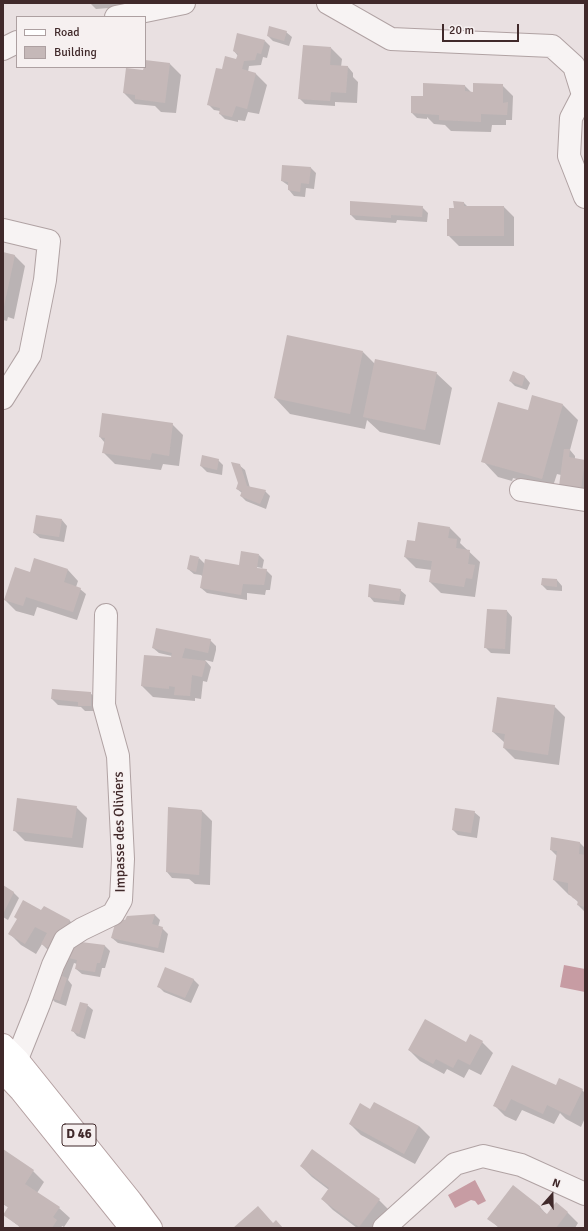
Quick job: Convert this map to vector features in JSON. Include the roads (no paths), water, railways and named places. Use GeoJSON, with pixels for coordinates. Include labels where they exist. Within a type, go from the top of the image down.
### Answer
{"type":"FeatureCollection","features":[{"type":"Feature","properties":{"kind":"main road","name":"D 46"},"geometry":{"type":"LineString","coordinates":[[8,1059],[21,1091],[131,1228]]}},
{"type":"Feature","properties":{"kind":"main road","name":"D 46"},"geometry":{"type":"LineString","coordinates":[[8,1059],[131,1201],[151,1228]]}},
{"type":"Feature","properties":{"kind":"street"},"geometry":{"type":"LineString","coordinates":[[121,16],[184,3]]}},
{"type":"Feature","properties":{"kind":"street"},"geometry":{"type":"LineString","coordinates":[[328,3],[391,39],[552,46],[574,66],[584,96],[571,118],[569,156],[585,197]]}},
{"type":"Feature","properties":{"kind":"street"},"geometry":{"type":"LineString","coordinates":[[3,50],[16,43]]}},
{"type":"Feature","properties":{"kind":"street"},"geometry":{"type":"LineString","coordinates":[[3,230],[49,241],[46,280],[30,355],[3,398]]}},
{"type":"Feature","properties":{"kind":"street"},"geometry":{"type":"LineString","coordinates":[[521,490],[585,500]]}},
{"type":"Feature","properties":{"kind":"street","name":"Impasse des Oliviers"},"geometry":{"type":"LineString","coordinates":[[8,1059],[39,1004],[52,965],[65,940],[82,929],[113,914],[121,900],[123,859],[118,756],[104,705],[106,614]]}},
{"type":"Feature","properties":{"kind":"street"},"geometry":{"type":"LineString","coordinates":[[384,1228],[455,1164],[483,1156],[521,1165],[585,1194]]}}]}
